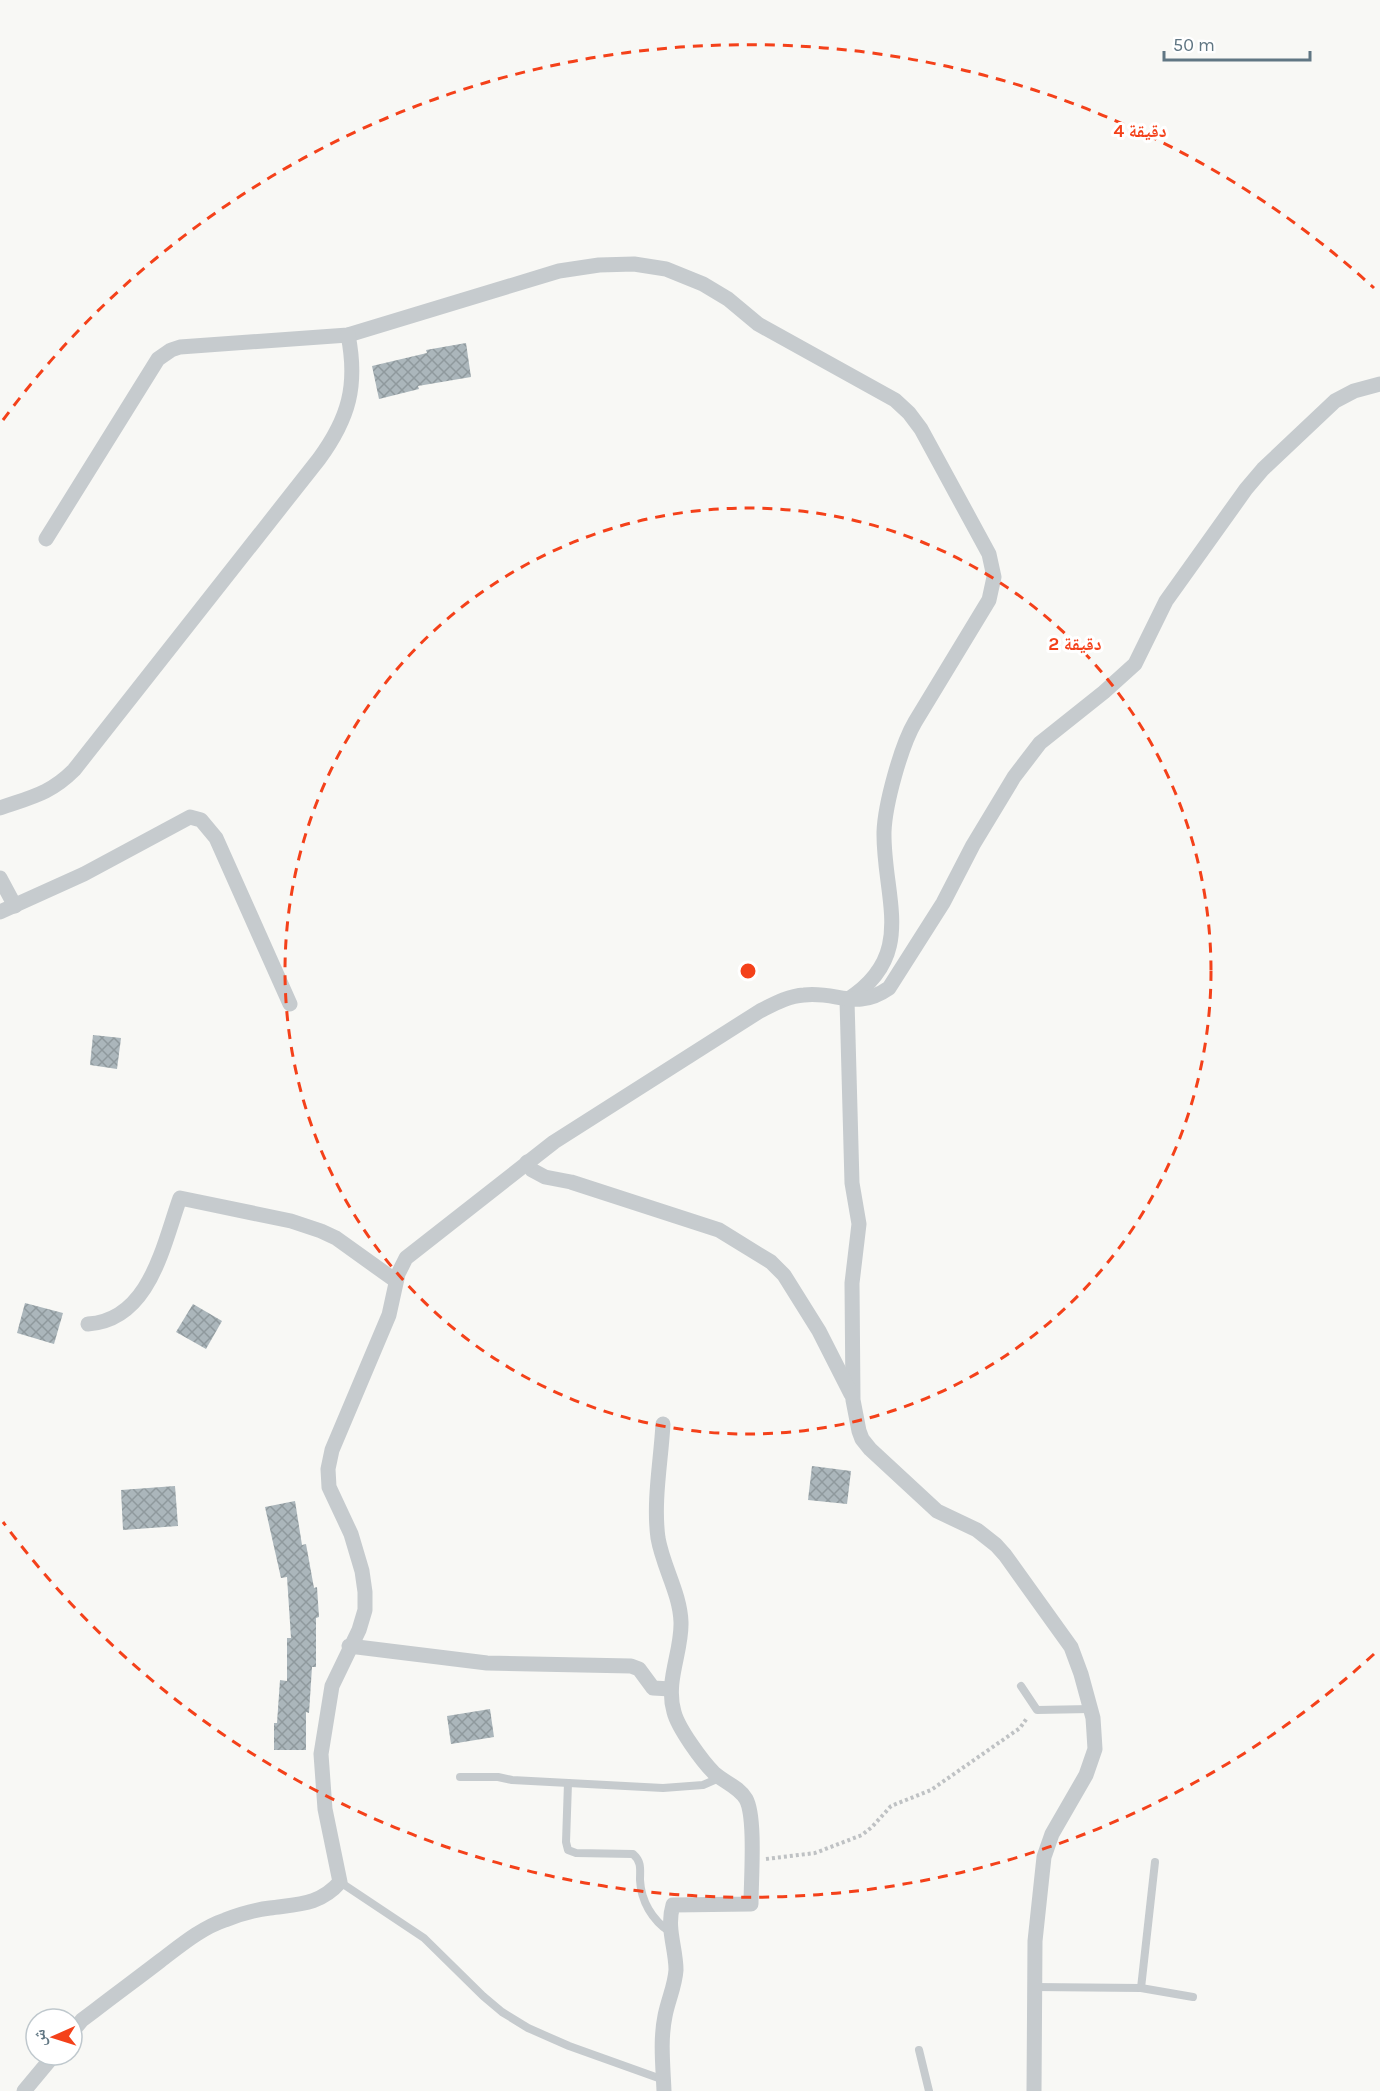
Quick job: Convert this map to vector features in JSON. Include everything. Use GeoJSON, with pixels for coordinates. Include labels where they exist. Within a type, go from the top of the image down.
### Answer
{"type":"FeatureCollection","features":[{"type":"Feature","properties":{"kind":"street"},"geometry":{"type":"LineString","coordinates":[[46,539],[158,359],[180,347],[348,335],[559,271],[599,265],[634,264],[666,269],[703,284],[769,330],[895,400],[915,420],[989,554],[994,577],[988,600],[904,743],[885,819],[885,851],[893,919],[890,944],[874,980],[848,1000]]}},
{"type":"Feature","properties":{"kind":"street"},"geometry":{"type":"LineString","coordinates":[[0,808],[42,794],[74,770],[319,459],[339,429],[350,400],[353,369],[348,335]]}},
{"type":"Feature","properties":{"kind":"street"},"geometry":{"type":"LineString","coordinates":[[84,2018],[186,1941],[204,1930],[244,1913],[297,1906],[318,1899],[331,1892],[340,1882],[325,1809],[321,1754],[332,1686],[358,1630],[365,1610],[365,1592],[362,1571],[351,1534],[328,1486],[328,1469],[332,1450],[389,1315],[396,1281],[406,1258],[527,1162],[574,1129],[781,1000],[822,994],[848,1000],[864,1000],[877,996],[889,988],[944,903],[973,845],[1014,777],[1040,743],[1135,664],[1166,601],[1263,469],[1335,401],[1354,391],[1380,384]]}},
{"type":"Feature","properties":{"kind":"street"},"geometry":{"type":"LineString","coordinates":[[0,912],[84,874],[190,817],[201,820],[216,838],[290,1004]]}},
{"type":"Feature","properties":{"kind":"street"},"geometry":{"type":"LineString","coordinates":[[0,878],[15,906]]}},
{"type":"Feature","properties":{"kind":"street"},"geometry":{"type":"LineString","coordinates":[[848,1000],[852,1183],[859,1224],[852,1283],[853,1400],[862,1440],[938,1511],[977,1530],[1005,1555],[1071,1647],[1090,1709],[1095,1749],[1091,1764],[1052,1834],[1044,1857],[1035,1941],[1034,2091]]}},
{"type":"Feature","properties":{"kind":"street"},"geometry":{"type":"LineString","coordinates":[[527,1162],[532,1170],[545,1177],[571,1182],[719,1230],[771,1262],[784,1275],[819,1331],[853,1400]]}},
{"type":"Feature","properties":{"kind":"street"},"geometry":{"type":"LineString","coordinates":[[88,1324],[111,1320],[139,1298],[157,1265],[180,1198],[291,1221],[313,1228],[336,1238],[396,1281]]}},
{"type":"Feature","properties":{"kind":"street"},"geometry":{"type":"LineString","coordinates":[[663,1424],[657,1512],[658,1535],[678,1601],[681,1625],[671,1689],[672,1704],[679,1724],[713,1772],[747,1800],[751,1818],[751,1904],[673,1905],[670,1932],[676,1968],[663,2030],[664,2085]]}},
{"type":"Feature","properties":{"kind":"street"},"geometry":{"type":"LineString","coordinates":[[350,1646],[487,1663],[632,1666],[639,1669],[652,1688],[671,1689]]}},
{"type":"Feature","properties":{"kind":"street"},"geometry":{"type":"LineString","coordinates":[[24,2091],[44,2067]]}},
{"type":"Feature","properties":{"kind":"lane"},"geometry":{"type":"LineString","coordinates":[[1021,1686],[1037,1710],[1090,1709]]}},
{"type":"Feature","properties":{"kind":"lane"},"geometry":{"type":"LineString","coordinates":[[460,1777],[498,1777],[512,1780],[663,1788],[702,1785],[720,1777]]}},
{"type":"Feature","properties":{"kind":"lane"},"geometry":{"type":"LineString","coordinates":[[568,1783],[566,1842],[568,1850],[576,1853],[633,1854],[641,1865],[642,1891],[646,1905],[663,1927],[670,1932]]}},
{"type":"Feature","properties":{"kind":"lane"},"geometry":{"type":"LineString","coordinates":[[1142,1988],[1155,1862]]}},
{"type":"Feature","properties":{"kind":"lane"},"geometry":{"type":"LineString","coordinates":[[340,1882],[424,1938],[502,2013],[528,2028],[664,2085]]}},
{"type":"Feature","properties":{"kind":"lane"},"geometry":{"type":"LineString","coordinates":[[1035,1987],[1142,1988],[1193,1997]]}},
{"type":"Feature","properties":{"kind":"lane"},"geometry":{"type":"LineString","coordinates":[[920,2050],[929,2091]]}},
{"type":"Feature","properties":{"kind":"path"},"geometry":{"type":"LineString","coordinates":[[751,1860],[816,1853],[862,1835],[891,1806],[931,1790],[1020,1728],[1037,1710]]}},
{"type":"Feature","properties":{"kind":"building"},"geometry":{"type":"Polygon","coordinates":[[[466,343],[471,377],[418,386],[419,389],[379,399],[372,366],[427,353],[426,350],[466,343]]]}},
{"type":"Feature","properties":{"kind":"building"},"geometry":{"type":"Polygon","coordinates":[[[93,1035],[121,1038],[117,1069],[90,1065],[93,1035]]]}},
{"type":"Feature","properties":{"kind":"building"},"geometry":{"type":"Polygon","coordinates":[[[25,1303],[63,1313],[54,1344],[17,1333],[25,1303]]]}},
{"type":"Feature","properties":{"kind":"building"},"geometry":{"type":"Polygon","coordinates":[[[193,1304],[222,1321],[206,1349],[176,1332],[193,1304]]]}},
{"type":"Feature","properties":{"kind":"building"},"geometry":{"type":"Polygon","coordinates":[[[812,1466],[851,1471],[847,1504],[808,1500],[812,1466]]]}},
{"type":"Feature","properties":{"kind":"building"},"geometry":{"type":"Polygon","coordinates":[[[175,1486],[178,1526],[123,1530],[121,1490],[175,1486]]]}},
{"type":"Feature","properties":{"kind":"building"},"geometry":{"type":"Polygon","coordinates":[[[295,1501],[302,1545],[306,1544],[314,1588],[317,1587],[319,1617],[316,1618],[316,1667],[312,1667],[309,1713],[306,1712],[306,1750],[274,1750],[274,1723],[277,1723],[280,1680],[287,1681],[287,1638],[291,1638],[287,1577],[281,1578],[265,1507],[295,1501]]]}},
{"type":"Feature","properties":{"kind":"building"},"geometry":{"type":"Polygon","coordinates":[[[490,1709],[494,1737],[451,1744],[447,1716],[490,1709]]]}}]}
